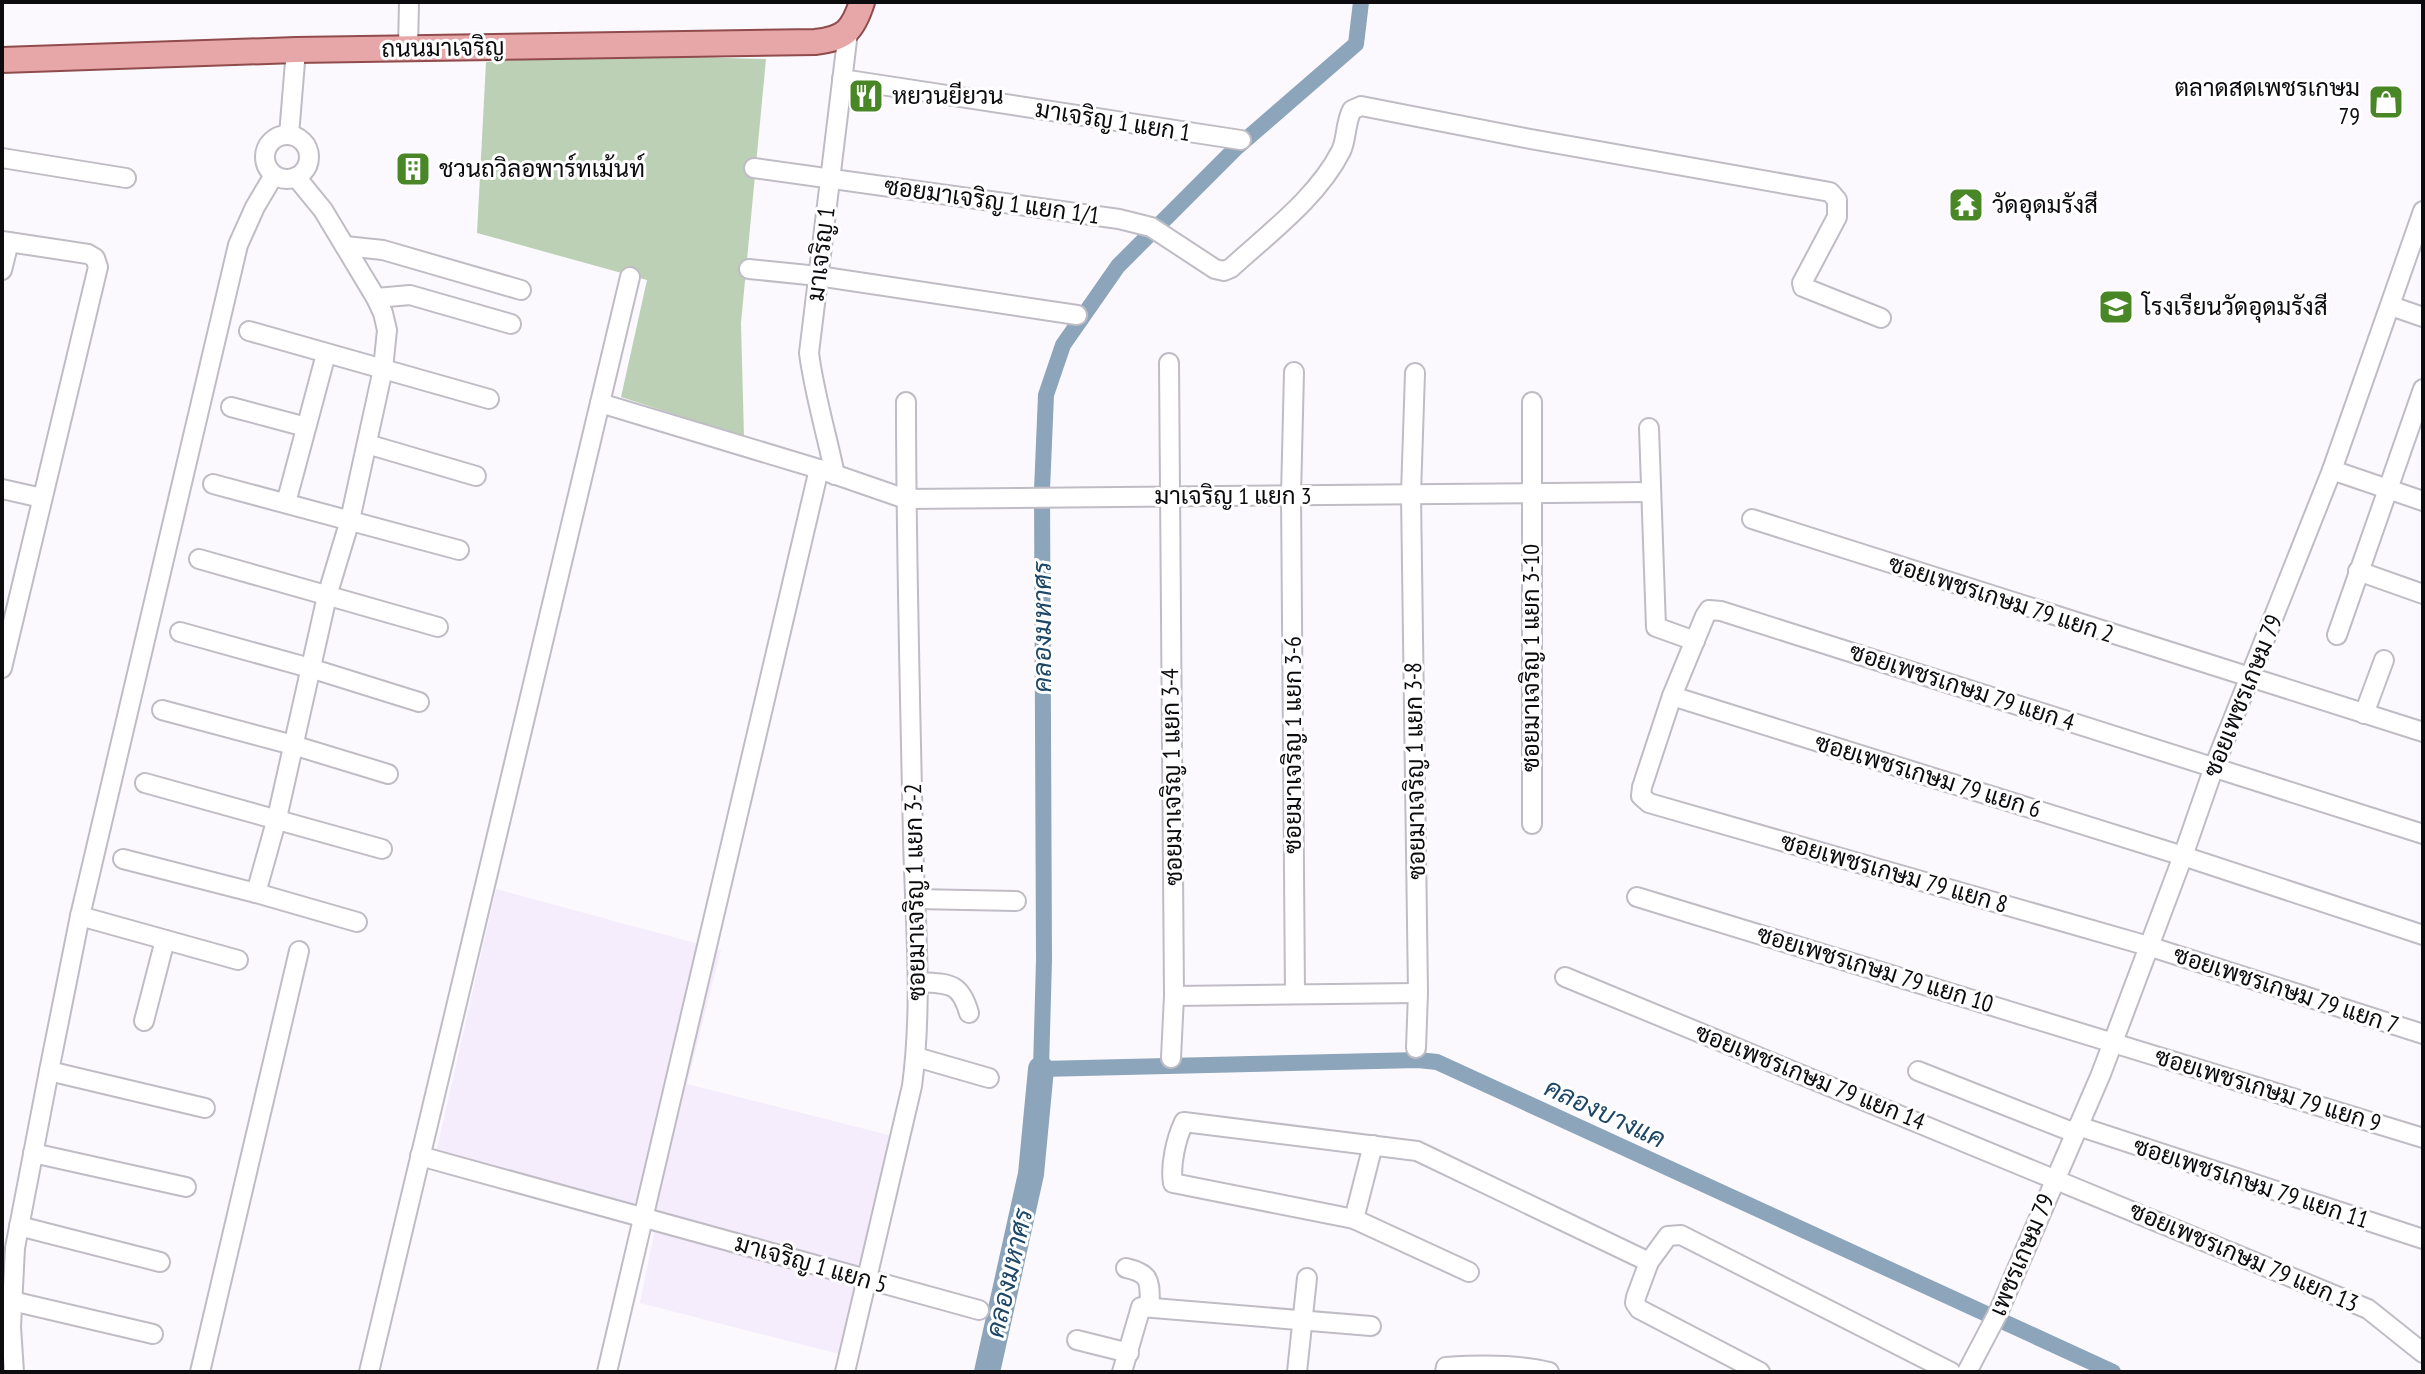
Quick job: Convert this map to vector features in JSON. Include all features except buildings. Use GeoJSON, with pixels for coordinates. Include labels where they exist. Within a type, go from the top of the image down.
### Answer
{"type":"FeatureCollection","features":[{"type":"Feature","properties":{"kind":"main road"},"geometry":{"type":"LineString","coordinates":[[848,32],[862,2]]}},
{"type":"Feature","properties":{"kind":"main road","name":"ถนนมาเจริญ"},"geometry":{"type":"LineString","coordinates":[[2,60],[296,50],[815,42],[833,40],[848,32]]}},
{"type":"Feature","properties":{"kind":"street"},"geometry":{"type":"LineString","coordinates":[[408,48],[409,2]]}},
{"type":"Feature","properties":{"kind":"street","name":"มาเจริญ 1"},"geometry":{"type":"LineString","coordinates":[[827,472],[823,414],[812,377],[809,353],[848,32]]}},
{"type":"Feature","properties":{"kind":"street"},"geometry":{"type":"LineString","coordinates":[[289,135],[296,50]]}},
{"type":"Feature","properties":{"kind":"street","name":"มาเจริญ 1 แยก 1"},"geometry":{"type":"LineString","coordinates":[[842,79],[1241,140]]}},
{"type":"Feature","properties":{"kind":"street","name":"ซอยมาเจริญ 1 แยก 1/1"},"geometry":{"type":"LineString","coordinates":[[754,168],[1119,219],[1152,229],[1215,269],[1224,271],[1231,268],[1317,187],[1342,149],[1347,119],[1352,110],[1361,106],[1830,192],[1837,200],[1837,217],[1802,283],[1808,289],[1881,318]]}},
{"type":"Feature","properties":{"kind":"street"},"geometry":{"type":"LineString","coordinates":[[289,135],[302,141],[309,153],[307,167],[289,179],[274,175],[266,164],[266,149],[275,138],[289,135]]}},
{"type":"Feature","properties":{"kind":"street"},"geometry":{"type":"LineString","coordinates":[[2,158],[126,178]]}},
{"type":"Feature","properties":{"kind":"street"},"geometry":{"type":"LineString","coordinates":[[14,1372],[11,1327],[15,1248],[80,916],[238,245],[274,175]]}},
{"type":"Feature","properties":{"kind":"street"},"geometry":{"type":"LineString","coordinates":[[256,893],[277,818],[327,596],[350,520],[383,369],[387,330],[376,298],[323,210],[296,177]]}},
{"type":"Feature","properties":{"kind":"street","name":"ซอยเพชรเกษม 79"},"geometry":{"type":"LineString","coordinates":[[2055,1178],[2113,1042],[2214,767],[2332,470],[2423,211]]}},
{"type":"Feature","properties":{"kind":"street"},"geometry":{"type":"LineString","coordinates":[[2,270],[5,241],[88,254],[95,258],[98,267],[2,668]]}},
{"type":"Feature","properties":{"kind":"street"},"geometry":{"type":"LineString","coordinates":[[345,246],[383,250],[521,290]]}},
{"type":"Feature","properties":{"kind":"street"},"geometry":{"type":"LineString","coordinates":[[749,269],[818,276],[1077,315]]}},
{"type":"Feature","properties":{"kind":"street"},"geometry":{"type":"LineString","coordinates":[[369,1372],[630,277]]}},
{"type":"Feature","properties":{"kind":"street"},"geometry":{"type":"LineString","coordinates":[[376,298],[410,295],[511,324]]}},
{"type":"Feature","properties":{"kind":"street"},"geometry":{"type":"LineString","coordinates":[[2391,306],[2423,317]]}},
{"type":"Feature","properties":{"kind":"street"},"geometry":{"type":"LineString","coordinates":[[249,331],[489,399]]}},
{"type":"Feature","properties":{"kind":"street"},"geometry":{"type":"LineString","coordinates":[[286,503],[326,354]]}},
{"type":"Feature","properties":{"kind":"street","name":"ซอยมาเจริญ 1 แยก 3-4"},"geometry":{"type":"LineString","coordinates":[[1169,363],[1174,996],[1171,1058]]}},
{"type":"Feature","properties":{"kind":"street","name":"ซอยมาเจริญ 1 แยก 3-6"},"geometry":{"type":"LineString","coordinates":[[1294,372],[1291,495],[1295,994]]}},
{"type":"Feature","properties":{"kind":"street","name":"ซอยมาเจริญ 1 แยก 3-8"},"geometry":{"type":"LineString","coordinates":[[1415,373],[1411,494],[1418,993],[1416,1048]]}},
{"type":"Feature","properties":{"kind":"street","name":"ซอยมาเจริญ 1 แยก 3-2"},"geometry":{"type":"LineString","coordinates":[[845,1372],[912,1086],[916,1057],[918,982],[906,402]]}},
{"type":"Feature","properties":{"kind":"street","name":"ซอยมาเจริญ 1 แยก 3-10"},"geometry":{"type":"LineString","coordinates":[[1532,402],[1532,824]]}},
{"type":"Feature","properties":{"kind":"street"},"geometry":{"type":"LineString","coordinates":[[2337,635],[2420,402]]}},
{"type":"Feature","properties":{"kind":"street","name":"มาเจริญ 1 แยก 3"},"geometry":{"type":"LineString","coordinates":[[600,403],[906,499],[1651,492]]}},
{"type":"Feature","properties":{"kind":"street"},"geometry":{"type":"LineString","coordinates":[[231,407],[306,427]]}},
{"type":"Feature","properties":{"kind":"street"},"geometry":{"type":"LineString","coordinates":[[1649,428],[1656,627],[1695,641],[1672,696]]}},
{"type":"Feature","properties":{"kind":"street"},"geometry":{"type":"LineString","coordinates":[[367,444],[476,476]]}},
{"type":"Feature","properties":{"kind":"street"},"geometry":{"type":"LineString","coordinates":[[2332,470],[2423,501]]}},
{"type":"Feature","properties":{"kind":"street"},"geometry":{"type":"LineString","coordinates":[[607,1372],[827,472]]}},
{"type":"Feature","properties":{"kind":"street"},"geometry":{"type":"LineString","coordinates":[[213,484],[459,550]]}},
{"type":"Feature","properties":{"kind":"street"},"geometry":{"type":"LineString","coordinates":[[2,489],[42,498]]}},
{"type":"Feature","properties":{"kind":"street","name":"ซอยเพชรเกษม 79 แยก 2"},"geometry":{"type":"LineString","coordinates":[[1752,519],[2423,732]]}},
{"type":"Feature","properties":{"kind":"street"},"geometry":{"type":"LineString","coordinates":[[199,559],[438,627]]}},
{"type":"Feature","properties":{"kind":"street"},"geometry":{"type":"LineString","coordinates":[[2358,571],[2423,594]]}},
{"type":"Feature","properties":{"kind":"street","name":"ซอยเพชรเกษม 79 แยก 4"},"geometry":{"type":"LineString","coordinates":[[1695,641],[1709,610],[1721,611],[2423,834]]}},
{"type":"Feature","properties":{"kind":"street"},"geometry":{"type":"LineString","coordinates":[[180,632],[419,702]]}},
{"type":"Feature","properties":{"kind":"street"},"geometry":{"type":"LineString","coordinates":[[2364,714],[2384,660]]}},
{"type":"Feature","properties":{"kind":"street","name":"ซอยเพชรเกษม 79 แยก 8"},"geometry":{"type":"LineString","coordinates":[[1672,696],[1642,787],[1641,796],[1649,803],[2148,946]]}},
{"type":"Feature","properties":{"kind":"street","name":"ซอยเพชรเกษม 79 แยก 6"},"geometry":{"type":"LineString","coordinates":[[1672,696],[2183,856],[2423,935]]}},
{"type":"Feature","properties":{"kind":"street"},"geometry":{"type":"LineString","coordinates":[[162,710],[388,774]]}},
{"type":"Feature","properties":{"kind":"street"},"geometry":{"type":"LineString","coordinates":[[145,783],[382,849]]}},
{"type":"Feature","properties":{"kind":"street"},"geometry":{"type":"LineString","coordinates":[[123,859],[357,922]]}},
{"type":"Feature","properties":{"kind":"street","name":"ซอยเพชรเกษม 79 แยก 10"},"geometry":{"type":"LineString","coordinates":[[1637,897],[2113,1042]]}},
{"type":"Feature","properties":{"kind":"street"},"geometry":{"type":"LineString","coordinates":[[915,899],[1016,901]]}},
{"type":"Feature","properties":{"kind":"street"},"geometry":{"type":"LineString","coordinates":[[80,916],[238,960]]}},
{"type":"Feature","properties":{"kind":"street"},"geometry":{"type":"LineString","coordinates":[[144,1021],[165,940]]}},
{"type":"Feature","properties":{"kind":"street","name":"ซอยเพชรเกษม 79 แยก 7"},"geometry":{"type":"LineString","coordinates":[[2148,946],[2423,1034]]}},
{"type":"Feature","properties":{"kind":"street"},"geometry":{"type":"LineString","coordinates":[[200,1372],[299,951]]}},
{"type":"Feature","properties":{"kind":"street","name":"ซอยเพชรเกษม 79 แยก 14"},"geometry":{"type":"LineString","coordinates":[[1565,977],[2055,1178]]}},
{"type":"Feature","properties":{"kind":"street"},"geometry":{"type":"LineString","coordinates":[[918,982],[957,988],[966,1000],[969,1013]]}},
{"type":"Feature","properties":{"kind":"street"},"geometry":{"type":"LineString","coordinates":[[1174,996],[1418,993]]}},
{"type":"Feature","properties":{"kind":"street","name":"ซอยเพชรเกษม 79 แยก 9"},"geometry":{"type":"LineString","coordinates":[[2113,1042],[2423,1138]]}},
{"type":"Feature","properties":{"kind":"street"},"geometry":{"type":"LineString","coordinates":[[916,1057],[989,1078]]}},
{"type":"Feature","properties":{"kind":"street"},"geometry":{"type":"LineString","coordinates":[[49,1071],[205,1108]]}},
{"type":"Feature","properties":{"kind":"street","name":"ซอยเพชรเกษม 79 แยก 11"},"geometry":{"type":"LineString","coordinates":[[1918,1071],[2076,1130],[2423,1239]]}},
{"type":"Feature","properties":{"kind":"street"},"geometry":{"type":"LineString","coordinates":[[1469,1272],[1354,1219],[1173,1183],[1179,1132],[1184,1122],[1417,1151],[1649,1262]]}},
{"type":"Feature","properties":{"kind":"street"},"geometry":{"type":"LineString","coordinates":[[1354,1219],[1373,1145]]}},
{"type":"Feature","properties":{"kind":"street"},"geometry":{"type":"LineString","coordinates":[[33,1153],[186,1187]]}},
{"type":"Feature","properties":{"kind":"street","name":"มาเจริญ 1 แยก 5"},"geometry":{"type":"LineString","coordinates":[[420,1156],[979,1310]]}},
{"type":"Feature","properties":{"kind":"street","name":"เพชรเกษม 79"},"geometry":{"type":"LineString","coordinates":[[1967,1372],[1998,1313],[2055,1178]]}},
{"type":"Feature","properties":{"kind":"street","name":"ซอยเพชรเกษม 79 แยก 13"},"geometry":{"type":"LineString","coordinates":[[2055,1178],[2368,1309],[2423,1353]]}},
{"type":"Feature","properties":{"kind":"street"},"geometry":{"type":"LineString","coordinates":[[19,1226],[160,1262]]}},
{"type":"Feature","properties":{"kind":"street"},"geometry":{"type":"LineString","coordinates":[[1760,1372],[1639,1309],[1635,1303],[1649,1262],[1668,1236],[1681,1235],[1951,1372]]}},
{"type":"Feature","properties":{"kind":"street"},"geometry":{"type":"LineString","coordinates":[[1126,1268],[1143,1273],[1146,1277],[1150,1307]]}},
{"type":"Feature","properties":{"kind":"street"},"geometry":{"type":"LineString","coordinates":[[1297,1372],[1307,1278]]}},
{"type":"Feature","properties":{"kind":"street"},"geometry":{"type":"LineString","coordinates":[[12,1301],[153,1334]]}},
{"type":"Feature","properties":{"kind":"street"},"geometry":{"type":"LineString","coordinates":[[1122,1372],[1141,1307],[1371,1326]]}},
{"type":"Feature","properties":{"kind":"street"},"geometry":{"type":"LineString","coordinates":[[1077,1340],[1129,1353]]}},
{"type":"Feature","properties":{"kind":"street"},"geometry":{"type":"LineString","coordinates":[[1446,1370],[1536,1368],[1549,1372]]}},
{"type":"Feature","properties":{"kind":"shaded area"},"geometry":{"type":"Polygon","coordinates":[[[496,889],[721,950],[687,1084],[901,1138],[847,1356],[640,1303],[657,1219],[435,1157],[496,889]]]}},
{"type":"Feature","properties":{"kind":"green space"},"geometry":{"type":"Polygon","coordinates":[[[615,55],[766,59],[741,323],[744,437],[621,397],[647,280],[477,233],[486,62],[615,55]]]}},
{"type":"Feature","properties":{"kind":"waterway","name":"คลองมหาศร"},"geometry":{"type":"LineString","coordinates":[[1361,2],[1356,44],[1235,149],[1118,266],[1063,345],[1046,395],[1042,490],[1044,960],[1041,1069],[1437,1062],[2113,1372]]}},
{"type":"Feature","properties":{"kind":"waterway","name":"คลองมหาศร"},"geometry":{"type":"LineString","coordinates":[[987,1372],[1031,1174],[1041,1069]]}},
{"type":"Feature","properties":{"kind":"place","name":"หยวนยียวน"},"geometry":{"type":"Point","coordinates":[866,96]}},
{"type":"Feature","properties":{"kind":"place","name":"ตลาดสดเพชรเกษม 79"},"geometry":{"type":"Point","coordinates":[2386,102]}},
{"type":"Feature","properties":{"kind":"place","name":"ชวนถวิลอพาร์ทเม้นท์"},"geometry":{"type":"Point","coordinates":[413,169]}},
{"type":"Feature","properties":{"kind":"place","name":"วัดอุดมรังสี"},"geometry":{"type":"Point","coordinates":[1966,205]}},
{"type":"Feature","properties":{"kind":"place","name":"โรงเรียนวัดอุดมรังสี"},"geometry":{"type":"Point","coordinates":[2116,307]}},
{"type":"Feature","properties":{"kind":"water label","name":"คลองบางแค"},"geometry":{"type":"Point","coordinates":[1605,1113]}}]}
